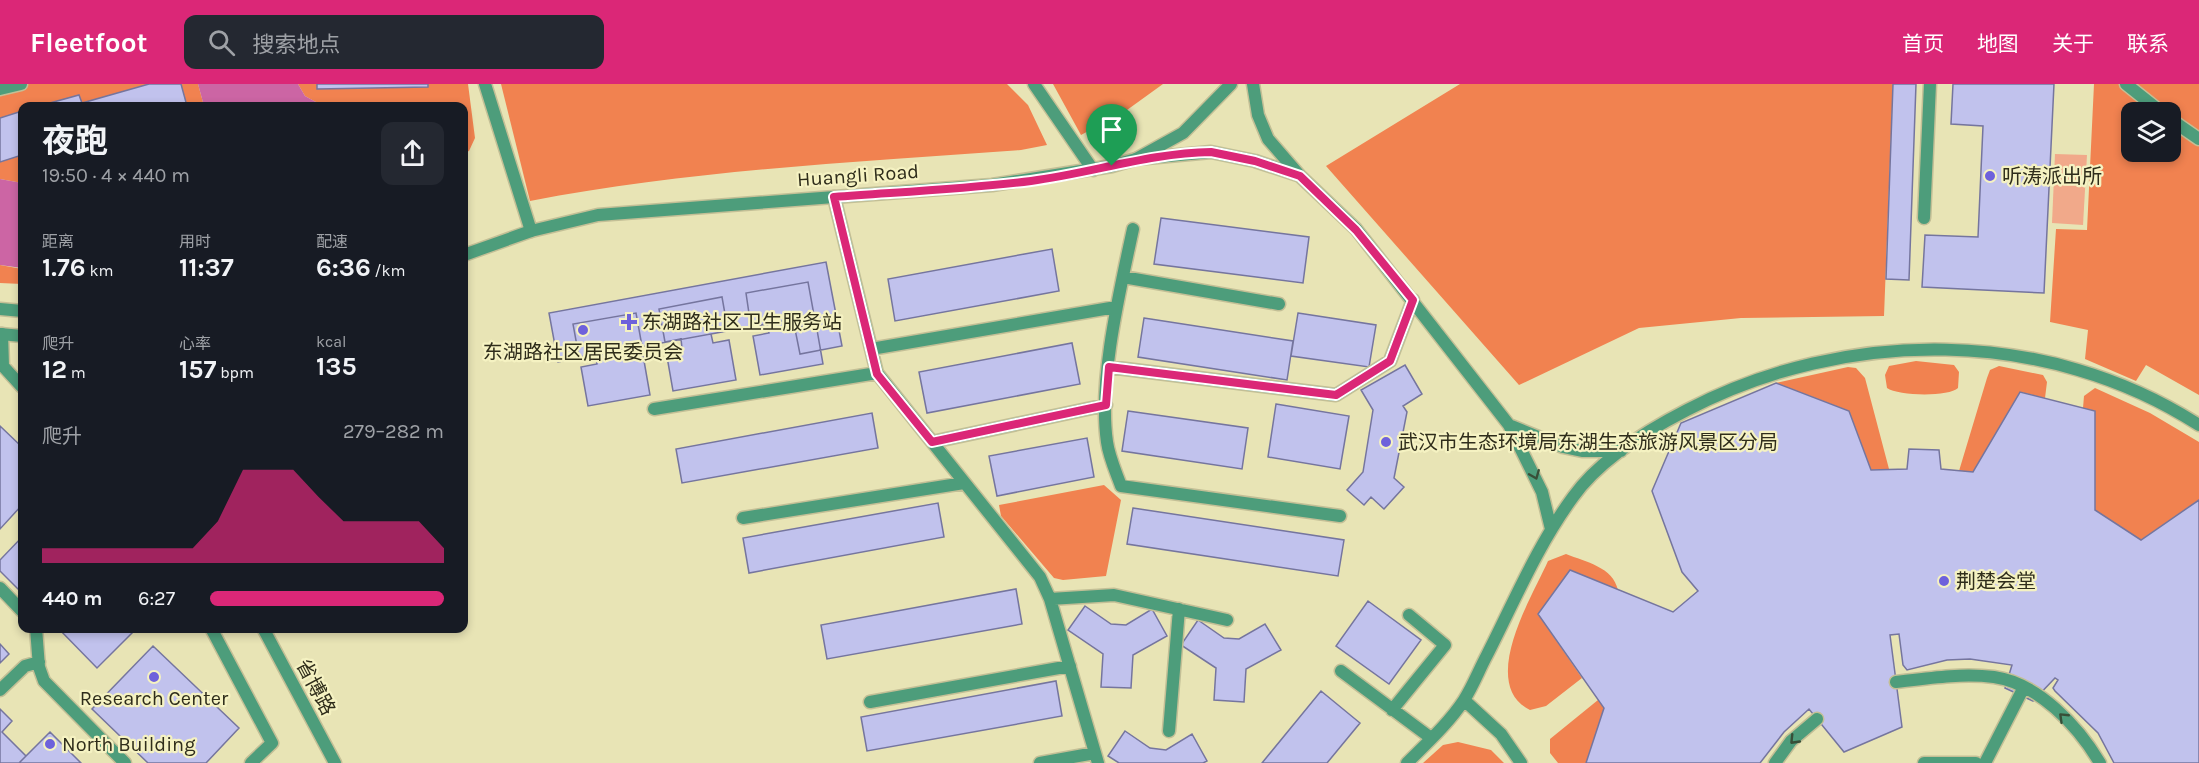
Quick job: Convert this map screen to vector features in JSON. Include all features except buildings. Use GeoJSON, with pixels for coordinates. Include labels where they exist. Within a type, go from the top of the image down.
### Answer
{"type":"FeatureCollection","features":[{"type":"Feature","properties":{"kind":"street"},"geometry":{"type":"LineString","coordinates":[[0,89],[21,84]]}},
{"type":"Feature","properties":{"kind":"street"},"geometry":{"type":"LineString","coordinates":[[485,84],[531,231]]}},
{"type":"Feature","properties":{"kind":"street"},"geometry":{"type":"LineString","coordinates":[[1034,84],[1093,170]]}},
{"type":"Feature","properties":{"kind":"street","name":"Huangli Road"},"geometry":{"type":"LineString","coordinates":[[468,254],[531,231],[598,215],[1021,182],[1093,170],[1136,159],[1183,134],[1231,84]]}},
{"type":"Feature","properties":{"kind":"street"},"geometry":{"type":"LineString","coordinates":[[1253,84],[1262,129],[1300,176],[1356,230],[1509,425],[1542,492],[1551,528]]}},
{"type":"Feature","properties":{"kind":"street"},"geometry":{"type":"LineString","coordinates":[[1924,218],[1930,84]]}},
{"type":"Feature","properties":{"kind":"street"},"geometry":{"type":"LineString","coordinates":[[2126,84],[2148,102]]}},
{"type":"Feature","properties":{"kind":"street"},"geometry":{"type":"LineString","coordinates":[[2181,127],[2199,139]]}},
{"type":"Feature","properties":{"kind":"street"},"geometry":{"type":"LineString","coordinates":[[1136,159],[1211,152],[1255,161],[1300,176]]}},
{"type":"Feature","properties":{"kind":"street"},"geometry":{"type":"LineString","coordinates":[[834,197],[877,374],[1040,577],[1050,599],[1096,758],[1040,763]]}},
{"type":"Feature","properties":{"kind":"street"},"geometry":{"type":"LineString","coordinates":[[1133,229],[1116,307],[1106,405],[1107,442],[1121,486],[1340,516]]}},
{"type":"Feature","properties":{"kind":"street"},"geometry":{"type":"LineString","coordinates":[[1123,277],[1279,304]]}},
{"type":"Feature","properties":{"kind":"street"},"geometry":{"type":"LineString","coordinates":[[1109,367],[1336,395],[1390,361],[1413,300]]}},
{"type":"Feature","properties":{"kind":"street"},"geometry":{"type":"LineString","coordinates":[[871,349],[1116,307]]}},
{"type":"Feature","properties":{"kind":"street"},"geometry":{"type":"LineString","coordinates":[[0,309],[18,311]]}},
{"type":"Feature","properties":{"kind":"street"},"geometry":{"type":"LineString","coordinates":[[18,336],[1,334],[3,366],[18,383]]}},
{"type":"Feature","properties":{"kind":"street"},"geometry":{"type":"LineString","coordinates":[[1407,763],[1464,700],[1551,528],[1584,483],[1621,451],[1659,424],[1697,404],[1781,371],[1832,358],[1921,349],[2006,354],[2048,361],[2088,372],[2132,390],[2199,425]]}},
{"type":"Feature","properties":{"kind":"street"},"geometry":{"type":"LineString","coordinates":[[654,410],[877,374]]}},
{"type":"Feature","properties":{"kind":"street"},"geometry":{"type":"LineString","coordinates":[[932,442],[1106,405]]}},
{"type":"Feature","properties":{"kind":"street"},"geometry":{"type":"LineString","coordinates":[[1509,425],[1563,447],[1582,451],[1621,451]]}},
{"type":"Feature","properties":{"kind":"street"},"geometry":{"type":"LineString","coordinates":[[743,518],[964,483]]}},
{"type":"Feature","properties":{"kind":"street"},"geometry":{"type":"LineString","coordinates":[[0,588],[18,607]]}},
{"type":"Feature","properties":{"kind":"street"},"geometry":{"type":"LineString","coordinates":[[1050,599],[1114,595],[1227,620]]}},
{"type":"Feature","properties":{"kind":"street"},"geometry":{"type":"LineString","coordinates":[[1169,731],[1179,609]]}},
{"type":"Feature","properties":{"kind":"street"},"geometry":{"type":"LineString","coordinates":[[1392,710],[1445,645],[1409,615]]}},
{"type":"Feature","properties":{"kind":"street"},"geometry":{"type":"LineString","coordinates":[[36,633],[41,675],[49,687],[125,763]]}},
{"type":"Feature","properties":{"kind":"street"},"geometry":{"type":"LineString","coordinates":[[214,633],[272,743],[251,763]]}},
{"type":"Feature","properties":{"kind":"street","name":"省博路"},"geometry":{"type":"LineString","coordinates":[[266,633],[335,763]]}},
{"type":"Feature","properties":{"kind":"street"},"geometry":{"type":"LineString","coordinates":[[0,690],[25,666],[39,662]]}},
{"type":"Feature","properties":{"kind":"street"},"geometry":{"type":"LineString","coordinates":[[870,702],[1070,666]]}},
{"type":"Feature","properties":{"kind":"street"},"geometry":{"type":"LineString","coordinates":[[1341,671],[1431,738]]}},
{"type":"Feature","properties":{"kind":"street"},"geometry":{"type":"LineString","coordinates":[[1896,682],[1971,675],[1997,678],[2024,687],[2050,705],[2070,724],[2100,763]]}},
{"type":"Feature","properties":{"kind":"street"},"geometry":{"type":"LineString","coordinates":[[1985,763],[2024,687]]}},
{"type":"Feature","properties":{"kind":"street"},"geometry":{"type":"LineString","coordinates":[[1464,700],[1501,734],[1521,763]]}},
{"type":"Feature","properties":{"kind":"street"},"geometry":{"type":"LineString","coordinates":[[1775,763],[1791,741],[1817,719]]}},
{"type":"Feature","properties":{"kind":"street"},"geometry":{"type":"LineString","coordinates":[[1924,763],[1976,763]]}},
{"type":"Feature","properties":{"kind":"shaded area"},"geometry":{"type":"Polygon","coordinates":[[[0,84],[198,84],[203,102],[18,102],[18,182],[0,179],[0,84]]]}},
{"type":"Feature","properties":{"kind":"shaded area"},"geometry":{"type":"Polygon","coordinates":[[[198,84],[298,84],[305,96],[316,102],[203,102],[198,84]]]}},
{"type":"Feature","properties":{"kind":"shaded area"},"geometry":{"type":"Polygon","coordinates":[[[298,84],[468,84],[475,138],[468,151],[468,102],[316,102],[305,96],[298,84]]]}},
{"type":"Feature","properties":{"kind":"shaded area"},"geometry":{"type":"Polygon","coordinates":[[[501,84],[1007,84],[1028,105],[1047,145],[1021,150],[713,174],[591,190],[530,201],[501,84]]]}},
{"type":"Feature","properties":{"kind":"shaded area"},"geometry":{"type":"Polygon","coordinates":[[[1053,84],[1163,84],[1127,110],[1081,135],[1053,84]]]}},
{"type":"Feature","properties":{"kind":"shaded area"},"geometry":{"type":"Polygon","coordinates":[[[1460,84],[1893,84],[1884,316],[1741,318],[1639,328],[1519,385],[1326,166],[1460,84]]]}},
{"type":"Feature","properties":{"kind":"shaded area"},"geometry":{"type":"Polygon","coordinates":[[[2094,84],[2199,84],[2199,395],[2146,365],[2136,381],[2085,359],[2088,330],[2050,322],[2056,229],[2087,230],[2094,84]]]}},
{"type":"Feature","properties":{"kind":"shaded area"},"geometry":{"type":"Polygon","coordinates":[[[2055,154],[2087,155],[2083,225],[2052,223],[2055,154]]]}},
{"type":"Feature","properties":{"kind":"shaded area"},"geometry":{"type":"Polygon","coordinates":[[[0,179],[18,182],[18,267],[0,265],[0,179]]]}},
{"type":"Feature","properties":{"kind":"shaded area"},"geometry":{"type":"Polygon","coordinates":[[[0,265],[18,268],[18,284],[0,283],[0,265]]]}},
{"type":"Feature","properties":{"kind":"shaded area"},"geometry":{"type":"Polygon","coordinates":[[[1916,361],[1954,365],[1959,372],[1958,388],[1945,393],[1923,394],[1901,393],[1887,388],[1885,375],[1889,366],[1916,361]]]}},
{"type":"Feature","properties":{"kind":"shaded area"},"geometry":{"type":"Polygon","coordinates":[[[1999,366],[2043,375],[2047,382],[2045,398],[2020,392],[1973,472],[1959,471],[1990,370],[1999,366]]]}},
{"type":"Feature","properties":{"kind":"shaded area"},"geometry":{"type":"Polygon","coordinates":[[[1848,367],[1856,368],[1865,378],[1889,469],[1871,470],[1849,411],[1776,383],[1848,367]]]}},
{"type":"Feature","properties":{"kind":"shaded area"},"geometry":{"type":"Polygon","coordinates":[[[2095,388],[2150,413],[2199,442],[2199,500],[2141,540],[2095,510],[2095,411],[2083,408],[2084,396],[2095,388]]]}},
{"type":"Feature","properties":{"kind":"shaded area"},"geometry":{"type":"Polygon","coordinates":[[[1104,485],[1121,500],[1106,576],[1063,580],[1054,578],[1001,516],[999,505],[1104,485]]]}},
{"type":"Feature","properties":{"kind":"shaded area"},"geometry":{"type":"Polygon","coordinates":[[[1566,554],[1598,566],[1611,576],[1618,590],[1570,570],[1538,614],[1582,678],[1546,706],[1530,710],[1515,698],[1509,681],[1509,661],[1514,639],[1548,561],[1566,554]]]}},
{"type":"Feature","properties":{"kind":"shaded area"},"geometry":{"type":"Polygon","coordinates":[[[1598,700],[1604,708],[1586,763],[1558,763],[1550,753],[1550,739],[1598,700]]]}},
{"type":"Feature","properties":{"kind":"shaded area"},"geometry":{"type":"Polygon","coordinates":[[[1458,742],[1491,750],[1504,763],[1423,763],[1443,745],[1458,742]]]}},
{"type":"Feature","properties":{"kind":"place","name":"听涛派出所"},"geometry":{"type":"Point","coordinates":[1990,176]}},
{"type":"Feature","properties":{"kind":"place","name":"东湖路社区卫生服务站"},"geometry":{"type":"Point","coordinates":[629,322]}},
{"type":"Feature","properties":{"kind":"place","name":"东湖路社区居民委员会"},"geometry":{"type":"Point","coordinates":[583,330]}},
{"type":"Feature","properties":{"kind":"place","name":"武汉市生态环境局东湖生态旅游风景区分局"},"geometry":{"type":"Point","coordinates":[1386,442]}},
{"type":"Feature","properties":{"kind":"place","name":"荆楚会堂"},"geometry":{"type":"Point","coordinates":[1944,581]}},
{"type":"Feature","properties":{"kind":"place","name":"Research Center"},"geometry":{"type":"Point","coordinates":[154,677]}},
{"type":"Feature","properties":{"kind":"place","name":"North Building"},"geometry":{"type":"Point","coordinates":[50,744]}},
{"type":"Feature","properties":{"kind":"route"},"geometry":{"type":"LineString","coordinates":[[1211,152],[1255,161],[1300,176],[1356,230],[1413,300],[1390,361],[1336,395],[1109,367],[1106,405],[932,442],[877,374],[834,197],[1031,181],[1112,166],[1136,159],[1211,152]]}}]}
